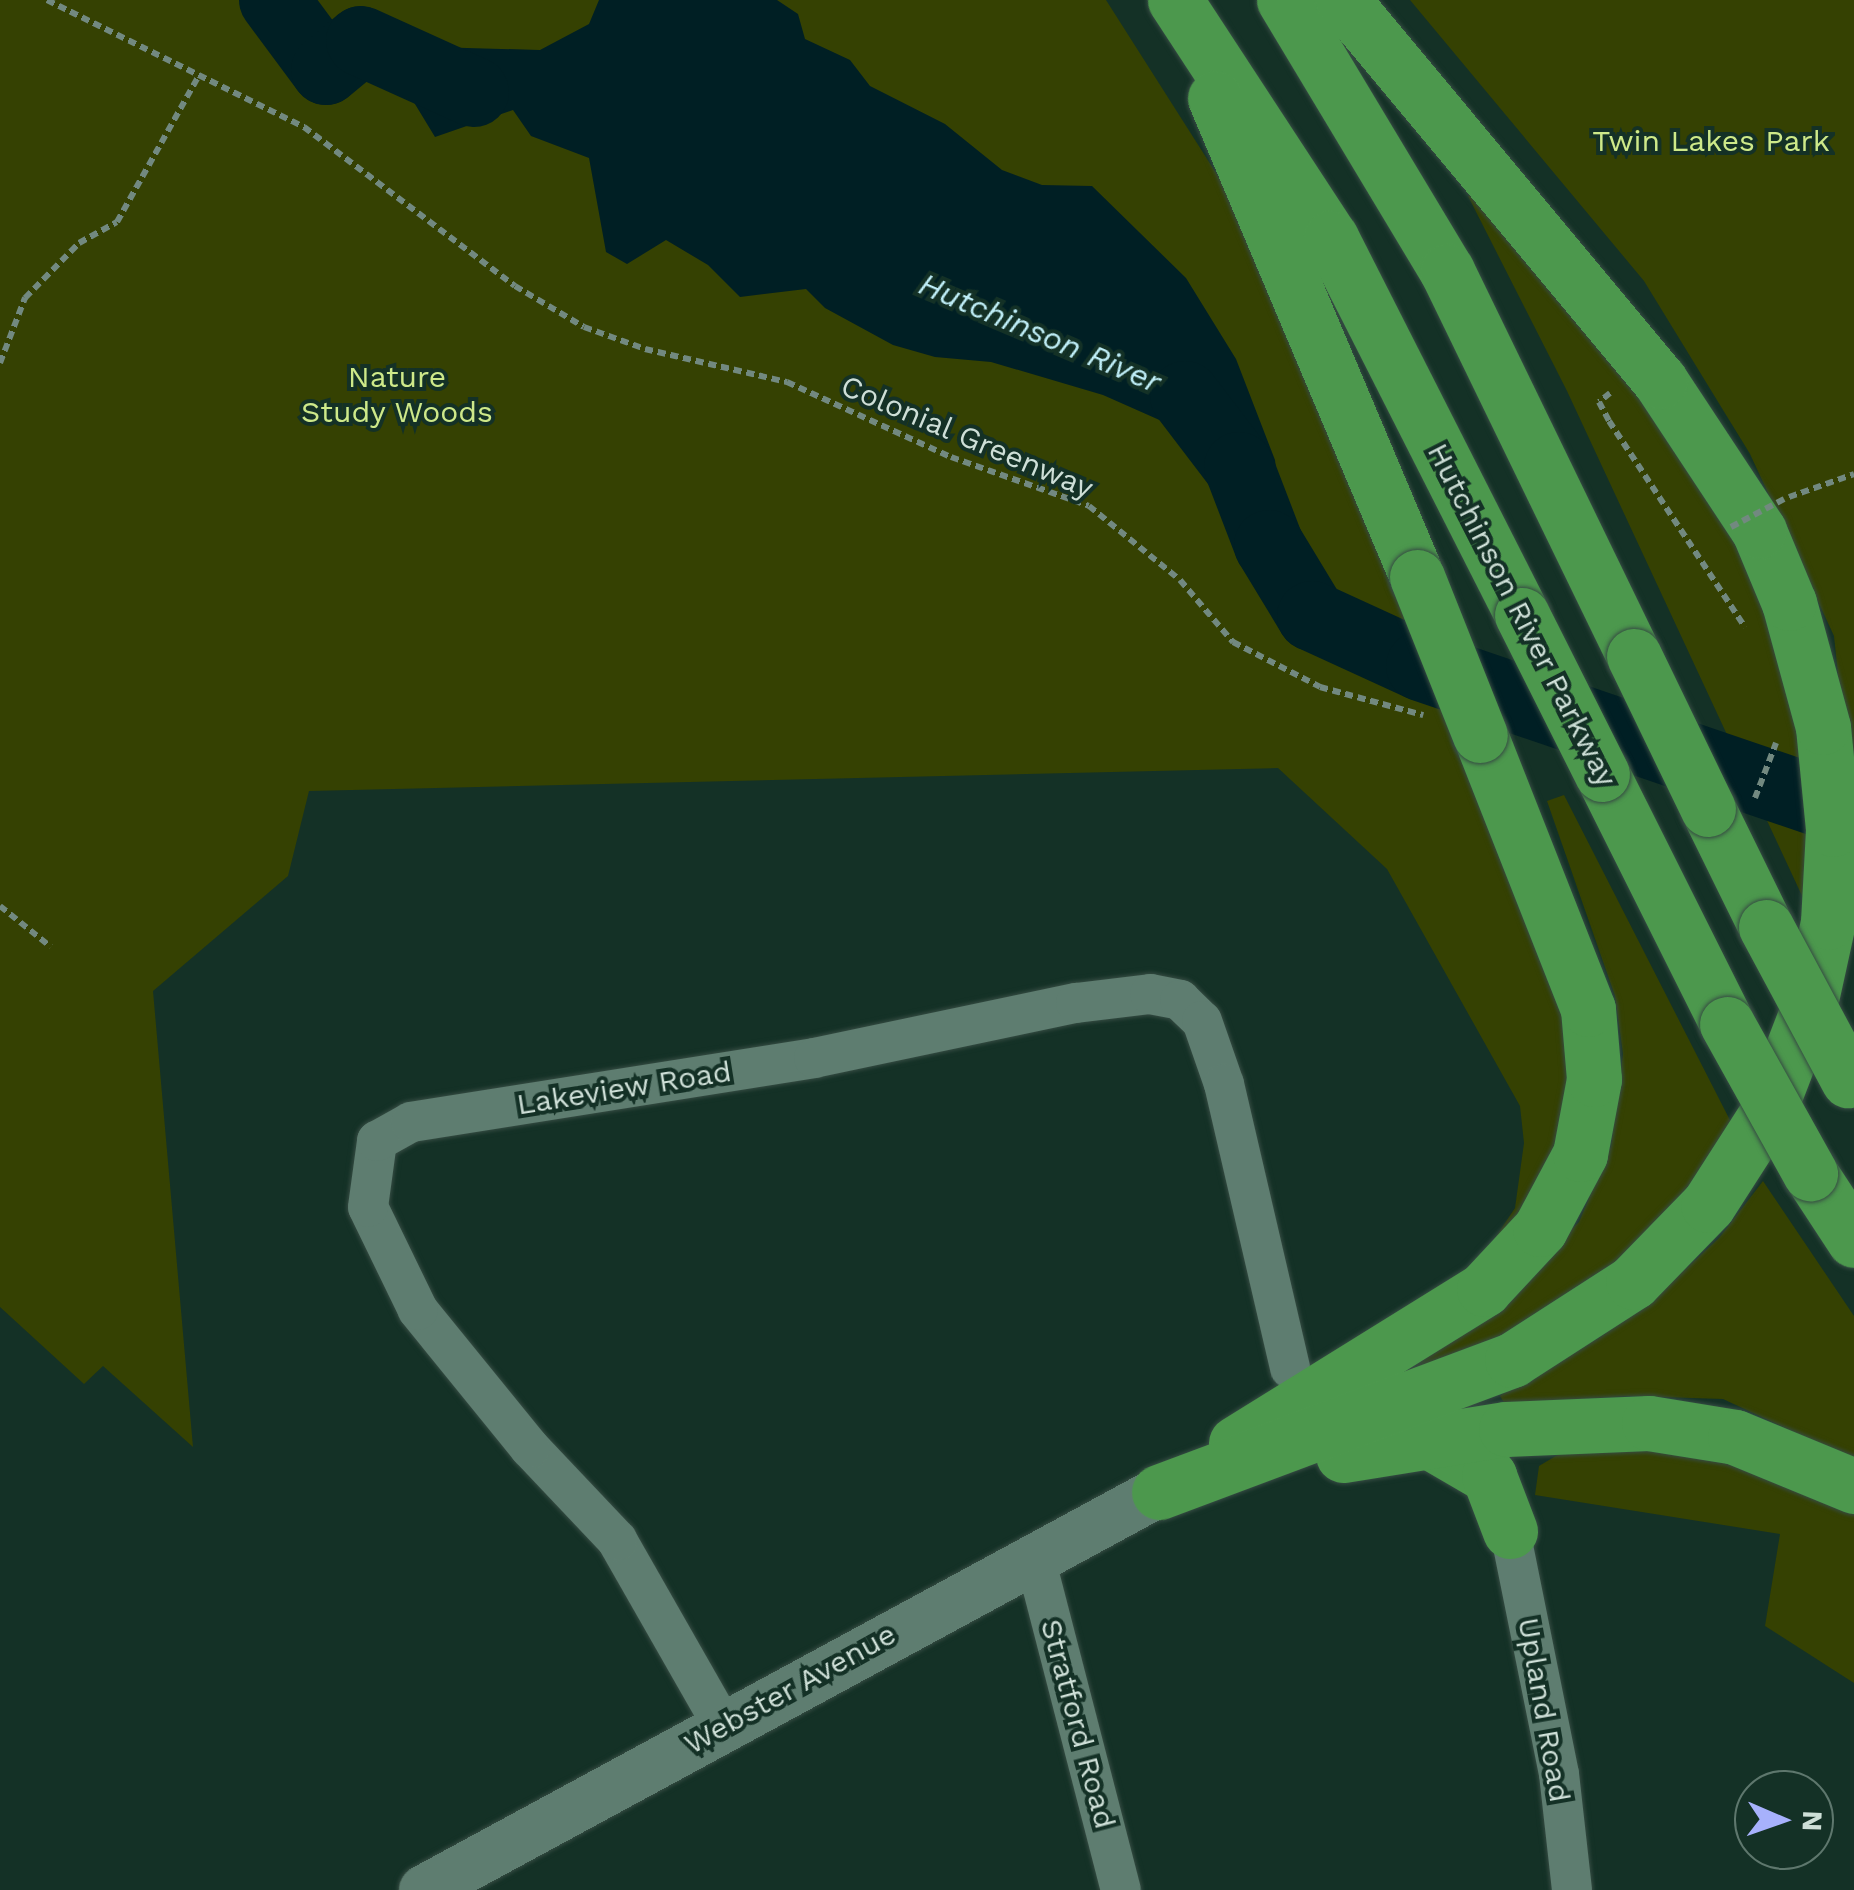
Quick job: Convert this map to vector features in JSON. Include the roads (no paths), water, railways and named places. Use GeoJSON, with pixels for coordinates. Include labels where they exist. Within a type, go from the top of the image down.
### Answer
{"type":"FeatureCollection","features":[{"type":"Feature","properties":{"kind":"highway"},"geometry":{"type":"LineString","coordinates":[[1284,0],[1447,271],[1634,656],[1725,802],[1766,927],[1851,1085]]}},
{"type":"Feature","properties":{"kind":"highway"},"geometry":{"type":"LineString","coordinates":[[1159,1492],[1512,1360],[1584,1318],[1670,1248],[1740,1160],[1792,1058],[1828,922],[1832,806],[1823,727],[1789,603],[1724,472],[1660,381],[1342,0]]}},
{"type":"Feature","properties":{"kind":"highway"},"geometry":{"type":"LineString","coordinates":[[1159,1492],[1484,1290],[1540,1229],[1574,1170],[1594,1079],[1588,1009],[1458,726],[1417,578],[1176,1]]}},
{"type":"Feature","properties":{"kind":"highway","name":"Hutchinson River Parkway"},"geometry":{"type":"LineString","coordinates":[[1176,1],[1331,238],[1727,1024],[1810,1172],[1854,1240]]}},
{"type":"Feature","properties":{"kind":"highway"},"geometry":{"type":"LineString","coordinates":[[1159,1492],[1427,1440],[1559,1425],[1667,1424],[1770,1448],[1854,1486]]}},
{"type":"Feature","properties":{"kind":"highway"},"geometry":{"type":"LineString","coordinates":[[1427,1440],[1488,1476],[1510,1531]]}},
{"type":"Feature","properties":{"kind":"street","name":"Lakeview Road"},"geometry":{"type":"LineString","coordinates":[[723,1726],[617,1540],[530,1448],[418,1310],[377,1238],[368,1206],[377,1141],[411,1122],[814,1058],[1076,1003],[1150,994],[1180,1000],[1202,1020],[1224,1084],[1290,1368]]}},
{"type":"Feature","properties":{"kind":"street","name":"Webster Avenue"},"geometry":{"type":"LineString","coordinates":[[424,1890],[1159,1492]]}},
{"type":"Feature","properties":{"kind":"street","name":"Upland Road"},"geometry":{"type":"LineString","coordinates":[[1510,1531],[1559,1774],[1572,1890]]}},
{"type":"Feature","properties":{"kind":"street","name":"Stratford Road"},"geometry":{"type":"LineString","coordinates":[[1034,1558],[1121,1890]]}},
{"type":"Feature","properties":{"kind":"water"},"geometry":{"type":"Polygon","coordinates":[[[599,0],[777,0],[798,14],[805,39],[850,60],[870,86],[945,124],[1002,170],[1042,185],[1092,186],[1186,278],[1236,359],[1275,460],[1279,494],[1221,464],[1173,426],[1103,395],[991,362],[935,357],[893,345],[825,308],[806,289],[740,297],[708,265],[666,240],[627,264],[606,252],[589,158],[531,136],[513,110],[435,137],[384,53],[398,46],[540,50],[589,24],[599,0]]]}},
{"type":"Feature","properties":{"kind":"waterway","name":"Hutchinson River"},"geometry":{"type":"LineString","coordinates":[[274,0],[326,70],[361,41],[474,92]]}},
{"type":"Feature","properties":{"kind":"waterway","name":"Hutchinson River"},"geometry":{"type":"LineString","coordinates":[[1185,396],[1239,467],[1269,545],[1312,616],[1421,666],[1854,813]]}},
{"type":"Feature","properties":{"kind":"park label","name":"Twin Lakes Park"},"geometry":{"type":"Point","coordinates":[1711,141]}},
{"type":"Feature","properties":{"kind":"park label","name":"Nature Study Woods"},"geometry":{"type":"Point","coordinates":[397,394]}}]}
